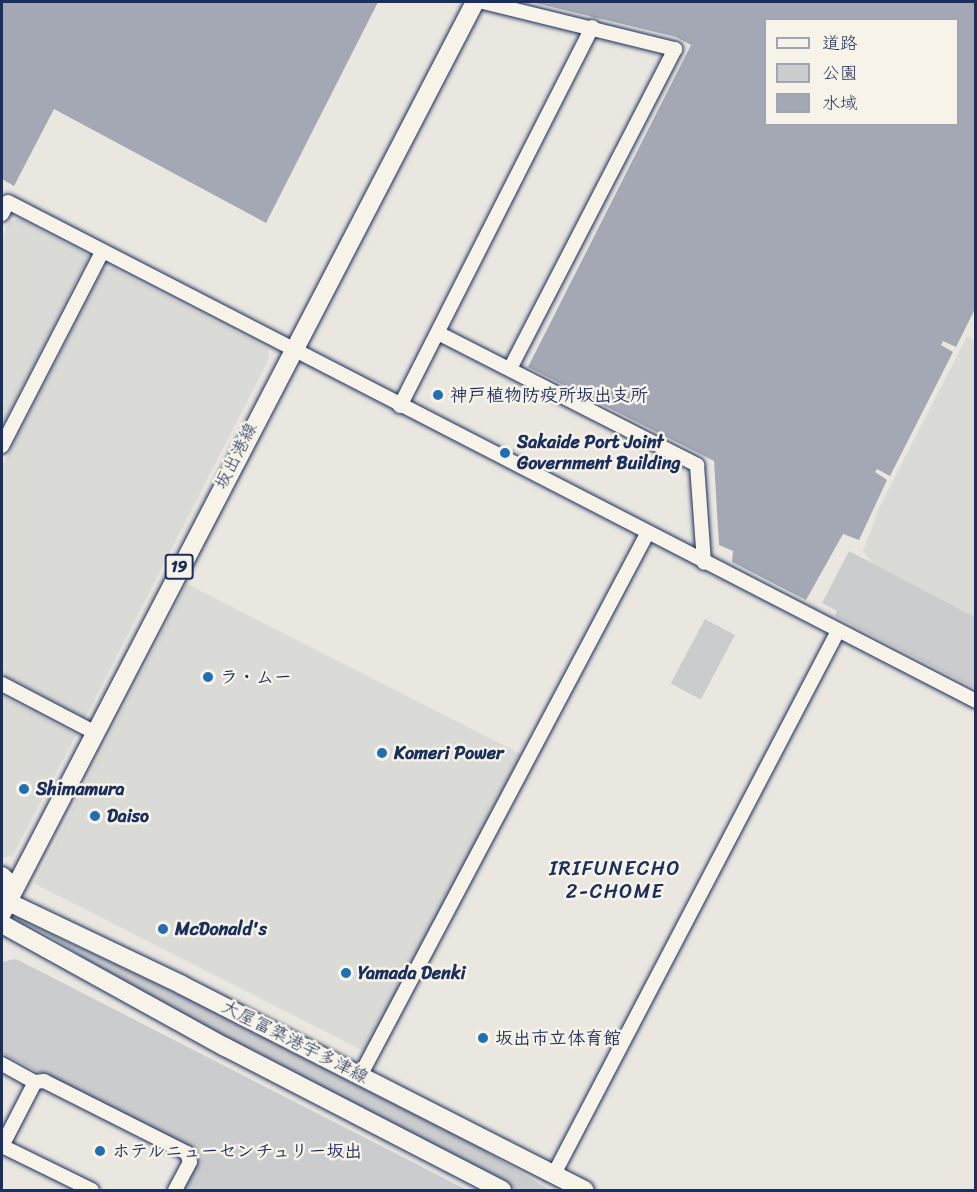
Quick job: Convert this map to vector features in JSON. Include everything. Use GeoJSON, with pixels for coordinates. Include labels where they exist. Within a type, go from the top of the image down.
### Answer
{"type":"FeatureCollection","features":[{"type":"Feature","properties":{"kind":"main road","name":"坂出港線"},"geometry":{"type":"LineString","coordinates":[[3,905],[475,2]]}},
{"type":"Feature","properties":{"kind":"main road"},"geometry":{"type":"LineString","coordinates":[[2,876],[6,880],[3,905]]}},
{"type":"Feature","properties":{"kind":"main road","name":"大屋冨築港宇多津線"},"geometry":{"type":"LineString","coordinates":[[3,905],[172,980],[585,1191]]}},
{"type":"Feature","properties":{"kind":"main road","name":"大屋冨築港宇多津線"},"geometry":{"type":"LineString","coordinates":[[2,924],[216,1042],[502,1191]]}},
{"type":"Feature","properties":{"kind":"street"},"geometry":{"type":"LineString","coordinates":[[483,2],[675,49],[510,369]]}},
{"type":"Feature","properties":{"kind":"street"},"geometry":{"type":"LineString","coordinates":[[400,406],[592,27]]}},
{"type":"Feature","properties":{"kind":"street"},"geometry":{"type":"LineString","coordinates":[[2,214],[8,202],[647,534],[975,700]]}},
{"type":"Feature","properties":{"kind":"street"},"geometry":{"type":"LineString","coordinates":[[2,446],[102,252]]}},
{"type":"Feature","properties":{"kind":"street"},"geometry":{"type":"LineString","coordinates":[[438,333],[696,465],[704,563]]}},
{"type":"Feature","properties":{"kind":"street"},"geometry":{"type":"LineString","coordinates":[[360,1076],[647,534]]}},
{"type":"Feature","properties":{"kind":"street"},"geometry":{"type":"LineString","coordinates":[[554,1174],[838,631]]}},
{"type":"Feature","properties":{"kind":"street"},"geometry":{"type":"LineString","coordinates":[[2,684],[94,732]]}},
{"type":"Feature","properties":{"kind":"street"},"geometry":{"type":"LineString","coordinates":[[2,1064],[34,1082],[44,1081],[187,1153],[190,1162],[175,1191]]}},
{"type":"Feature","properties":{"kind":"street"},"geometry":{"type":"LineString","coordinates":[[34,1082],[2,1146],[92,1191]]}},
{"type":"Feature","properties":{"kind":"shaded area"},"geometry":{"type":"Polygon","coordinates":[[[19,219],[89,256],[2,426],[2,237],[9,222],[19,219]]]}},
{"type":"Feature","properties":{"kind":"shaded area"},"geometry":{"type":"Polygon","coordinates":[[[112,268],[268,349],[269,359],[85,718],[2,674],[2,467],[103,270],[112,268]]]}},
{"type":"Feature","properties":{"kind":"shaded area"},"geometry":{"type":"Polygon","coordinates":[[[967,336],[976,341],[975,617],[872,563],[863,551],[879,508],[967,336]]]}},
{"type":"Feature","properties":{"kind":"shaded area"},"geometry":{"type":"Polygon","coordinates":[[[187,584],[521,754],[369,1054],[34,883],[187,584]]]}},
{"type":"Feature","properties":{"kind":"shaded area"},"geometry":{"type":"Polygon","coordinates":[[[2,696],[76,735],[13,855],[2,858],[2,696]]]}},
{"type":"Feature","properties":{"kind":"green space"},"geometry":{"type":"Polygon","coordinates":[[[849,551],[975,617],[975,688],[835,616],[837,611],[822,603],[849,551]]]}},
{"type":"Feature","properties":{"kind":"green space"},"geometry":{"type":"Polygon","coordinates":[[[705,619],[735,635],[701,699],[671,683],[705,619]]]}},
{"type":"Feature","properties":{"kind":"green space"},"geometry":{"type":"Polygon","coordinates":[[[30,924],[192,1001],[480,1148],[550,1190],[517,1190],[181,1018],[30,924]]]}},
{"type":"Feature","properties":{"kind":"green space"},"geometry":{"type":"Polygon","coordinates":[[[16,959],[467,1190],[179,1190],[196,1153],[2,1053],[2,962],[16,959]]]}},
{"type":"Feature","properties":{"kind":"water"},"geometry":{"type":"Polygon","coordinates":[[[2,2],[378,2],[266,223],[54,109],[14,186],[2,179],[2,2]]]}},
{"type":"Feature","properties":{"kind":"water"},"geometry":{"type":"Polygon","coordinates":[[[531,2],[975,2],[975,309],[956,347],[943,341],[941,345],[953,352],[890,476],[877,469],[875,472],[887,480],[859,540],[843,534],[806,600],[732,562],[733,551],[719,545],[714,461],[528,367],[691,45],[676,37],[531,2]]]}},
{"type":"Feature","properties":{"kind":"place","name":"神戸植物防疫所坂出支所"},"geometry":{"type":"Point","coordinates":[438,395]}},
{"type":"Feature","properties":{"kind":"place","name":"Sakaide Port Joint Government Building"},"geometry":{"type":"Point","coordinates":[505,453]}},
{"type":"Feature","properties":{"kind":"place","name":"ラ・ムー"},"geometry":{"type":"Point","coordinates":[208,677]}},
{"type":"Feature","properties":{"kind":"place","name":"Komeri Power"},"geometry":{"type":"Point","coordinates":[382,753]}},
{"type":"Feature","properties":{"kind":"place","name":"Shimamura"},"geometry":{"type":"Point","coordinates":[24,789]}},
{"type":"Feature","properties":{"kind":"place","name":"Daiso"},"geometry":{"type":"Point","coordinates":[95,816]}},
{"type":"Feature","properties":{"kind":"place","name":"McDonald's"},"geometry":{"type":"Point","coordinates":[163,929]}},
{"type":"Feature","properties":{"kind":"place","name":"Yamada Denki"},"geometry":{"type":"Point","coordinates":[346,973]}},
{"type":"Feature","properties":{"kind":"place","name":"坂出市立体育館"},"geometry":{"type":"Point","coordinates":[483,1038]}},
{"type":"Feature","properties":{"kind":"place","name":"ホテルニューセンチュリー坂出"},"geometry":{"type":"Point","coordinates":[100,1151]}},
{"type":"Feature","properties":{"kind":"district","name":"IRIFUNECHO 2-CHOME"},"geometry":{"type":"Point","coordinates":[615,880]}}]}
